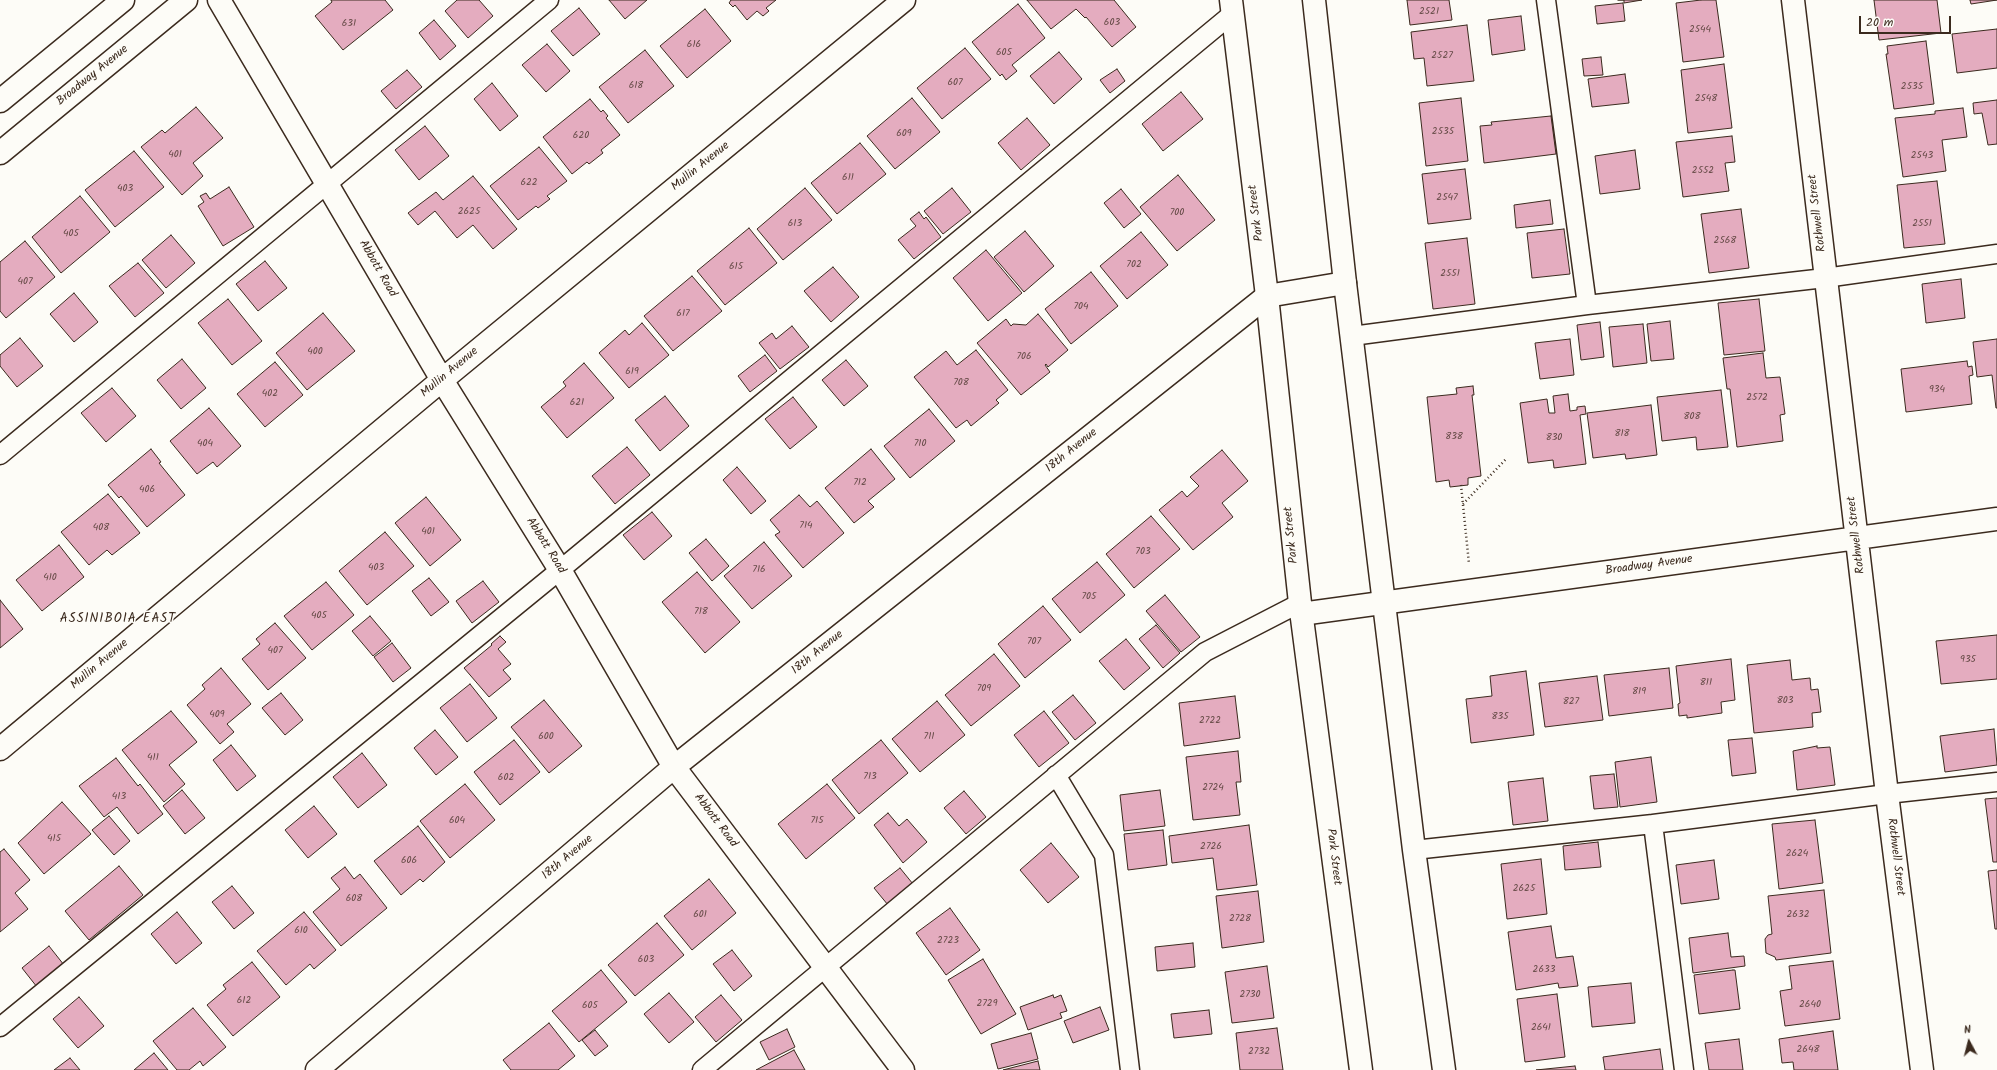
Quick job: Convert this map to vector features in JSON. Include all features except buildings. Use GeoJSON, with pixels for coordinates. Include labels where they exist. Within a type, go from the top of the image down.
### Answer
{"type":"FeatureCollection","features":[{"type":"Feature","properties":{"kind":"street"},"geometry":{"type":"LineString","coordinates":[[0,101],[123,0]]}},
{"type":"Feature","properties":{"kind":"street","name":"Broadway Avenue"},"geometry":{"type":"LineString","coordinates":[[0,153],[186,0]]}},
{"type":"Feature","properties":{"kind":"street","name":"Abbott Road"},"geometry":{"type":"LineString","coordinates":[[219,0],[442,380],[560,570],[674,767],[827,967],[903,1070]]}},
{"type":"Feature","properties":{"kind":"street","name":"Mullin Avenue"},"geometry":{"type":"LineString","coordinates":[[0,749],[442,380],[904,0]]}},
{"type":"Feature","properties":{"kind":"street"},"geometry":{"type":"LineString","coordinates":[[1314,0],[1345,284],[1385,602],[1414,850],[1444,1070]]}},
{"type":"Feature","properties":{"kind":"street","name":"Rothwell Street"},"geometry":{"type":"LineString","coordinates":[[1793,0],[1887,794],[1922,1070]]}},
{"type":"Feature","properties":{"kind":"street","name":"Park Street"},"geometry":{"type":"LineString","coordinates":[[1232,7],[1267,296],[1300,608],[1361,1070]]}},
{"type":"Feature","properties":{"kind":"street","name":"18th Avenue"},"geometry":{"type":"LineString","coordinates":[[317,1070],[674,767],[1267,296],[1345,284]]}},
{"type":"Feature","properties":{"kind":"street","name":"Broadway Avenue"},"geometry":{"type":"LineString","coordinates":[[1300,608],[1385,602],[1472,591],[1997,519]]}},
{"type":"Feature","properties":{"kind":"lane"},"geometry":{"type":"LineString","coordinates":[[0,455],[549,0]]}},
{"type":"Feature","properties":{"kind":"lane"},"geometry":{"type":"LineString","coordinates":[[1546,0],[1587,305]]}},
{"type":"Feature","properties":{"kind":"lane"},"geometry":{"type":"LineString","coordinates":[[0,1027],[560,570],[1232,7]]}},
{"type":"Feature","properties":{"kind":"lane"},"geometry":{"type":"LineString","coordinates":[[1352,336],[1587,305],[1825,278],[1997,254]]}},
{"type":"Feature","properties":{"kind":"lane"},"geometry":{"type":"LineString","coordinates":[[702,1070],[1205,652],[1300,608]]}},
{"type":"Feature","properties":{"kind":"lane"},"geometry":{"type":"LineString","coordinates":[[1056,775],[1104,854],[1130,1070]]}},
{"type":"Feature","properties":{"kind":"lane"},"geometry":{"type":"LineString","coordinates":[[1414,850],[1654,824],[1887,794],[1997,782]]}},
{"type":"Feature","properties":{"kind":"lane"},"geometry":{"type":"LineString","coordinates":[[1654,824],[1684,1070]]}},
{"type":"Feature","properties":{"kind":"path"},"geometry":{"type":"LineString","coordinates":[[1463,505],[1506,458]]}},
{"type":"Feature","properties":{"kind":"path"},"geometry":{"type":"LineString","coordinates":[[1461,485],[1472,591]]}},
{"type":"Feature","properties":{"kind":"district","name":"ASSINIBOIA EAST"},"geometry":{"type":"Point","coordinates":[118,620]}}]}
